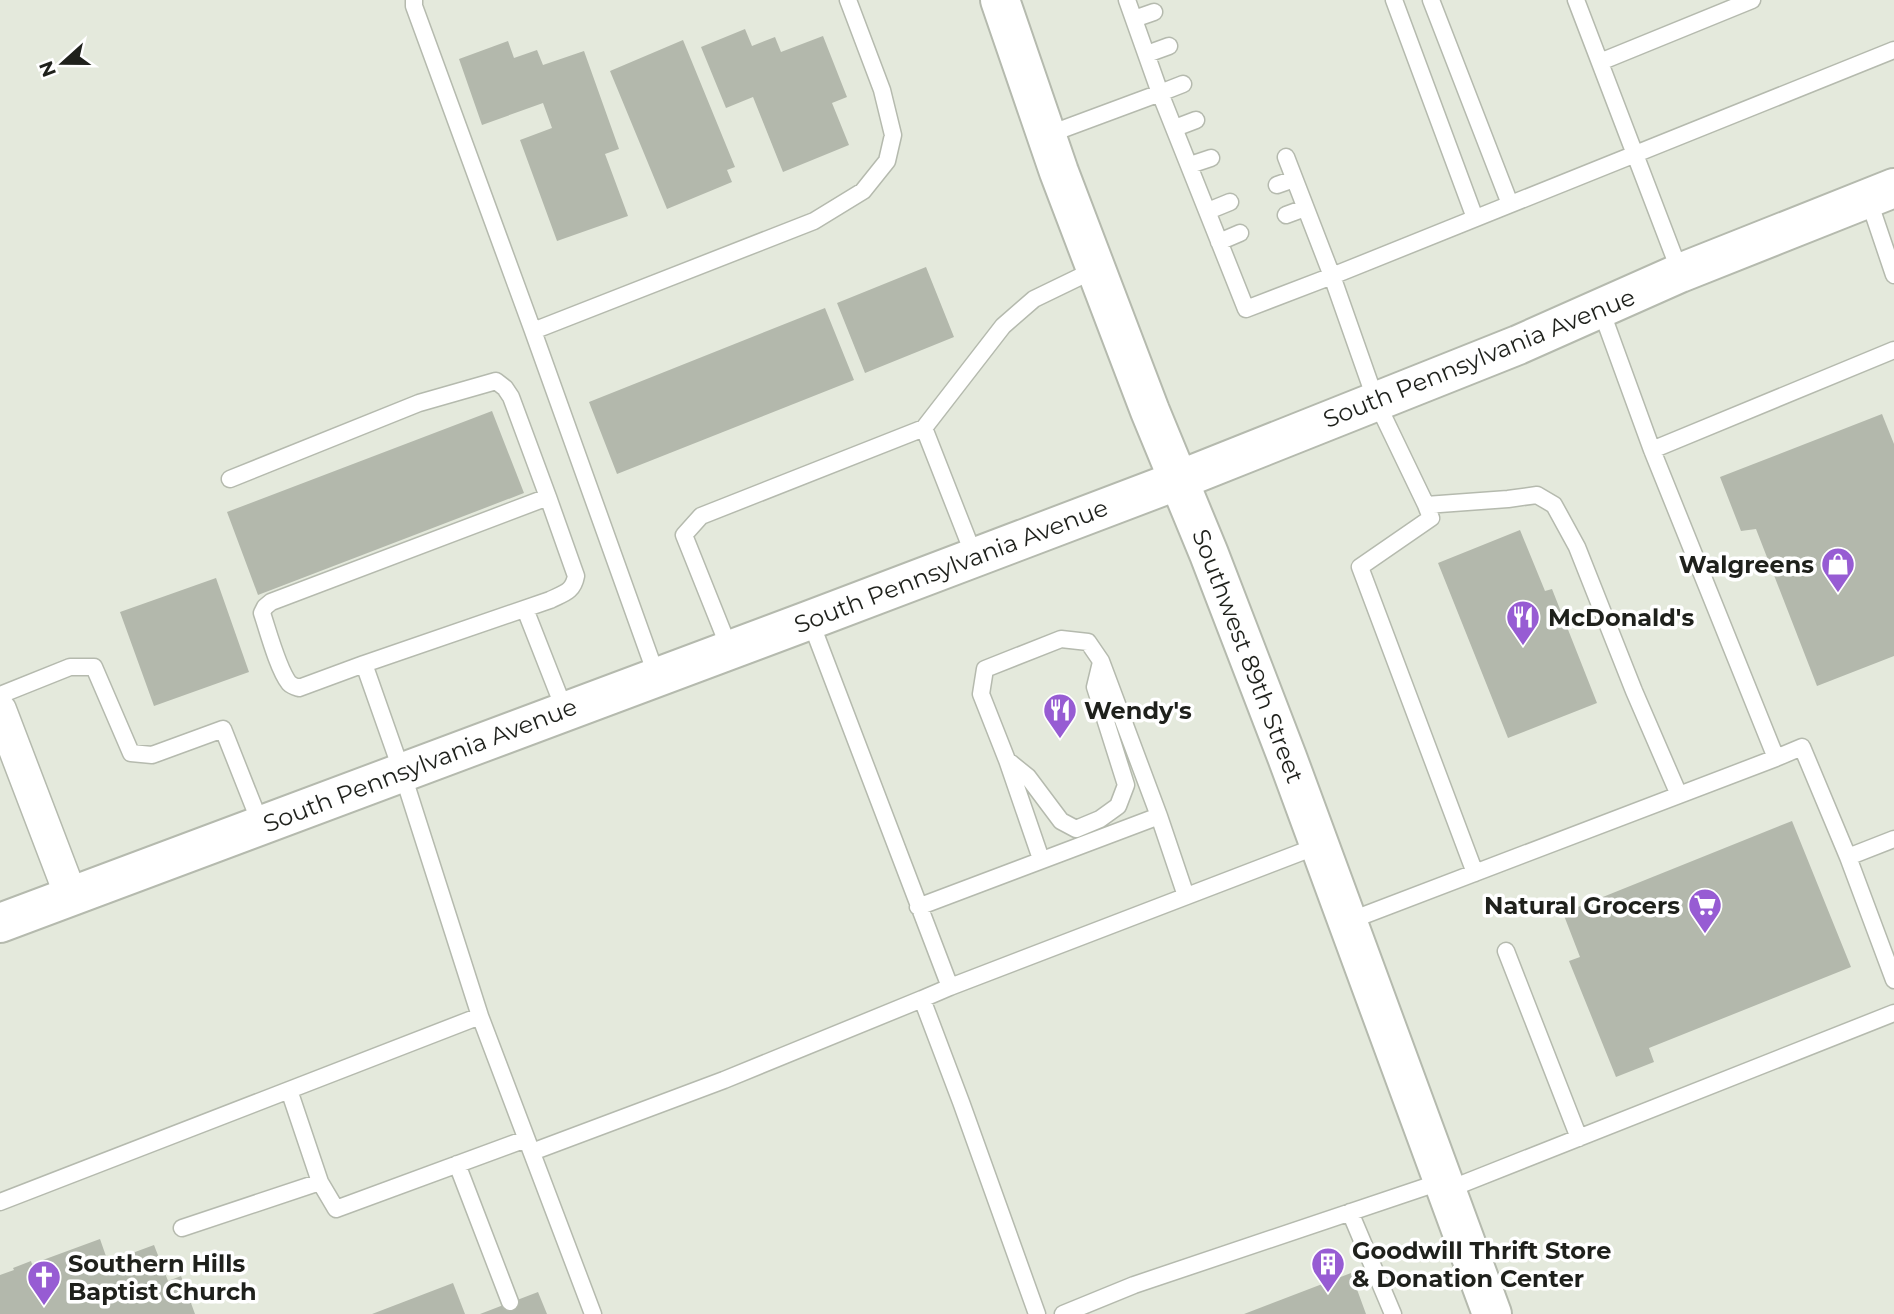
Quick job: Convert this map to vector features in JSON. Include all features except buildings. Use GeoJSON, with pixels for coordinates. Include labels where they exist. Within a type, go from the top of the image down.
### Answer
{"type":"FeatureCollection","features":[{"type":"Feature","properties":{"kind":"main road","name":"Southwest 89th Street"},"geometry":{"type":"LineString","coordinates":[[1000,0],[1096,270],[1214,566],[1349,921],[1492,1314]]}},
{"type":"Feature","properties":{"kind":"main road","name":"South Pennsylvania Avenue"},"geometry":{"type":"LineString","coordinates":[[0,923],[1179,480],[1601,310],[1680,274],[1881,193]]}},
{"type":"Feature","properties":{"kind":"street"},"geometry":{"type":"LineString","coordinates":[[0,710],[71,896]]}},
{"type":"Feature","properties":{"kind":"lane"},"geometry":{"type":"LineString","coordinates":[[414,0],[657,677]]}},
{"type":"Feature","properties":{"kind":"lane"},"geometry":{"type":"LineString","coordinates":[[533,331],[814,221],[863,191],[887,161],[894,135],[882,90],[848,0]]}},
{"type":"Feature","properties":{"kind":"lane"},"geometry":{"type":"LineString","coordinates":[[1127,0],[1160,93],[1246,309],[1894,50]]}},
{"type":"Feature","properties":{"kind":"lane"},"geometry":{"type":"LineString","coordinates":[[1394,0],[1475,218]]}},
{"type":"Feature","properties":{"kind":"lane"},"geometry":{"type":"LineString","coordinates":[[1431,0],[1510,204]]}},
{"type":"Feature","properties":{"kind":"lane"},"geometry":{"type":"LineString","coordinates":[[1576,0],[1680,274]]}},
{"type":"Feature","properties":{"kind":"lane"},"geometry":{"type":"LineString","coordinates":[[1600,62],[1752,0]]}},
{"type":"Feature","properties":{"kind":"lane"},"geometry":{"type":"LineString","coordinates":[[1134,19],[1154,12]]}},
{"type":"Feature","properties":{"kind":"lane"},"geometry":{"type":"LineString","coordinates":[[1147,54],[1169,46]]}},
{"type":"Feature","properties":{"kind":"lane"},"geometry":{"type":"LineString","coordinates":[[1047,135],[1183,84]]}},
{"type":"Feature","properties":{"kind":"lane"},"geometry":{"type":"LineString","coordinates":[[1175,128],[1196,120]]}},
{"type":"Feature","properties":{"kind":"lane"},"geometry":{"type":"LineString","coordinates":[[1286,157],[1376,401],[1428,511]]}},
{"type":"Feature","properties":{"kind":"lane"},"geometry":{"type":"LineString","coordinates":[[1190,165],[1211,158]]}},
{"type":"Feature","properties":{"kind":"lane"},"geometry":{"type":"LineString","coordinates":[[1277,186],[1294,178]]}},
{"type":"Feature","properties":{"kind":"lane"},"geometry":{"type":"LineString","coordinates":[[1881,193],[1894,275]]}},
{"type":"Feature","properties":{"kind":"lane"},"geometry":{"type":"LineString","coordinates":[[1208,211],[1230,202]]}},
{"type":"Feature","properties":{"kind":"lane"},"geometry":{"type":"LineString","coordinates":[[1286,215],[1305,208]]}},
{"type":"Feature","properties":{"kind":"lane"},"geometry":{"type":"LineString","coordinates":[[1219,242],[1240,233]]}},
{"type":"Feature","properties":{"kind":"lane"},"geometry":{"type":"LineString","coordinates":[[730,650],[684,535],[701,516],[924,428],[1003,326],[1034,299],[1096,270]]}},
{"type":"Feature","properties":{"kind":"lane"},"geometry":{"type":"LineString","coordinates":[[1601,310],[1652,450],[1776,758]]}},
{"type":"Feature","properties":{"kind":"lane"},"geometry":{"type":"LineString","coordinates":[[1652,450],[1894,350]]}},
{"type":"Feature","properties":{"kind":"lane"},"geometry":{"type":"LineString","coordinates":[[230,479],[419,403],[496,381],[506,388],[511,397],[548,497],[576,576],[575,584],[570,590],[550,600],[299,688],[290,684],[281,666],[262,613],[271,602],[548,497]]}},
{"type":"Feature","properties":{"kind":"lane"},"geometry":{"type":"LineString","coordinates":[[924,428],[975,558]]}},
{"type":"Feature","properties":{"kind":"lane"},"geometry":{"type":"LineString","coordinates":[[1475,873],[1360,567],[1428,511],[1537,495],[1554,505],[1577,548],[1679,795]]}},
{"type":"Feature","properties":{"kind":"lane"},"geometry":{"type":"LineString","coordinates":[[525,609],[565,711]]}},
{"type":"Feature","properties":{"kind":"lane"},"geometry":{"type":"LineString","coordinates":[[810,620],[950,987]]}},
{"type":"Feature","properties":{"kind":"lane"},"geometry":{"type":"LineString","coordinates":[[1041,859],[981,694],[985,669],[1061,639],[1088,642],[1101,661],[1186,896]]}},
{"type":"Feature","properties":{"kind":"lane"},"geometry":{"type":"LineString","coordinates":[[1007,760],[1028,777],[1061,821],[1076,829],[1100,819],[1118,806],[1126,785],[1095,687],[1101,661]]}},
{"type":"Feature","properties":{"kind":"lane"},"geometry":{"type":"LineString","coordinates":[[364,664],[402,772],[480,1016],[593,1314]]}},
{"type":"Feature","properties":{"kind":"lane"},"geometry":{"type":"LineString","coordinates":[[0,695],[70,667],[94,667],[131,753],[152,755],[223,729],[261,825]]}},
{"type":"Feature","properties":{"kind":"lane"},"geometry":{"type":"LineString","coordinates":[[1349,921],[1802,747],[1848,857],[1894,980]]}},
{"type":"Feature","properties":{"kind":"lane"},"geometry":{"type":"LineString","coordinates":[[918,907],[1159,816]]}},
{"type":"Feature","properties":{"kind":"lane"},"geometry":{"type":"LineString","coordinates":[[1848,857],[1894,839]]}},
{"type":"Feature","properties":{"kind":"lane"},"geometry":{"type":"LineString","coordinates":[[289,1090],[320,1182],[336,1209],[457,1164],[529,1145],[724,1080],[950,987],[1320,845]]}},
{"type":"Feature","properties":{"kind":"lane"},"geometry":{"type":"LineString","coordinates":[[1506,951],[1579,1138]]}},
{"type":"Feature","properties":{"kind":"lane"},"geometry":{"type":"LineString","coordinates":[[922,999],[1037,1314]]}},
{"type":"Feature","properties":{"kind":"lane"},"geometry":{"type":"LineString","coordinates":[[1063,1314],[1134,1285],[1350,1212],[1446,1185],[1579,1138],[1894,1013]]}},
{"type":"Feature","properties":{"kind":"lane"},"geometry":{"type":"LineString","coordinates":[[0,1202],[480,1016]]}},
{"type":"Feature","properties":{"kind":"lane"},"geometry":{"type":"LineString","coordinates":[[457,1164],[510,1303]]}},
{"type":"Feature","properties":{"kind":"lane"},"geometry":{"type":"LineString","coordinates":[[182,1228],[320,1182]]}},
{"type":"Feature","properties":{"kind":"lane"},"geometry":{"type":"LineString","coordinates":[[1350,1212],[1393,1314]]}},
{"type":"Feature","properties":{"kind":"place","name":"Walgreens"},"geometry":{"type":"Point","coordinates":[1838,594]}},
{"type":"Feature","properties":{"kind":"place","name":"McDonald's"},"geometry":{"type":"Point","coordinates":[1523,647]}},
{"type":"Feature","properties":{"kind":"place","name":"Wendy's"},"geometry":{"type":"Point","coordinates":[1060,740]}},
{"type":"Feature","properties":{"kind":"place","name":"Natural Grocers"},"geometry":{"type":"Point","coordinates":[1705,935]}},
{"type":"Feature","properties":{"kind":"place","name":"Goodwill Thrift Store & Donation Center"},"geometry":{"type":"Point","coordinates":[1328,1294]}},
{"type":"Feature","properties":{"kind":"place","name":"Southern Hills Baptist Church"},"geometry":{"type":"Point","coordinates":[44,1307]}}]}
